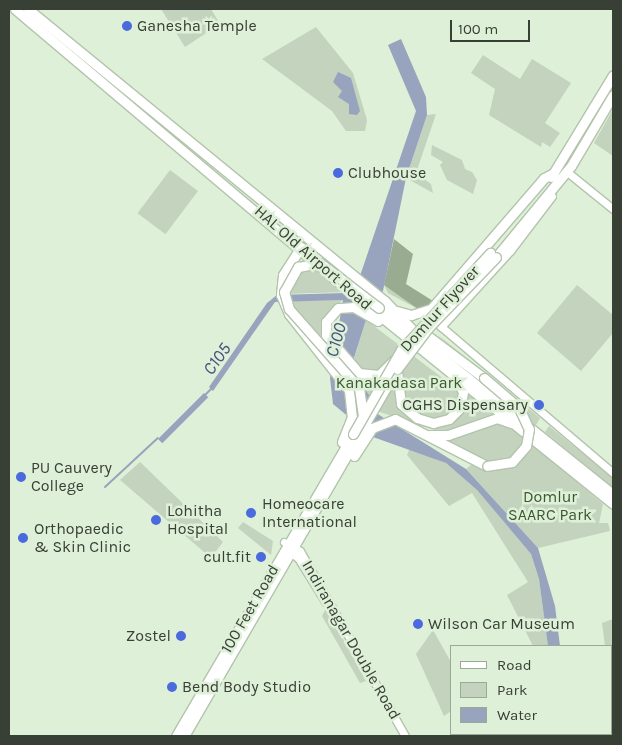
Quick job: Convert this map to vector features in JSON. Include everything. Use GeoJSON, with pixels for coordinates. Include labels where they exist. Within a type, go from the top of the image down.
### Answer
{"type":"FeatureCollection","features":[{"type":"Feature","properties":{"kind":"main road","name":"HAL Old Airport Road"},"geometry":{"type":"LineString","coordinates":[[15,9],[301,247],[346,289],[377,310],[395,310],[409,323],[428,346],[613,494]]}},
{"type":"Feature","properties":{"kind":"main road","name":"HAL Old Airport Road"},"geometry":{"type":"LineString","coordinates":[[28,9],[355,278],[387,324],[522,429],[613,504]]}},
{"type":"Feature","properties":{"kind":"main road"},"geometry":{"type":"LineString","coordinates":[[560,174],[613,76]]}},
{"type":"Feature","properties":{"kind":"main road"},"geometry":{"type":"LineString","coordinates":[[395,310],[425,313],[473,264],[544,178],[560,174],[613,94]]}},
{"type":"Feature","properties":{"kind":"main road","name":"Domlur Flyover"},"geometry":{"type":"LineString","coordinates":[[328,484],[397,369],[428,328],[493,255],[560,174]]}},
{"type":"Feature","properties":{"kind":"main road"},"geometry":{"type":"LineString","coordinates":[[301,247],[283,274],[282,299],[349,390],[357,433],[340,480],[328,484]]}},
{"type":"Feature","properties":{"kind":"main road","name":"Domlur Flyover"},"geometry":{"type":"LineString","coordinates":[[357,433],[363,416],[398,356],[493,255]]}},
{"type":"Feature","properties":{"kind":"main road"},"geometry":{"type":"LineString","coordinates":[[363,416],[359,388],[289,309],[284,292],[298,267],[320,263],[377,310],[428,346]]}},
{"type":"Feature","properties":{"kind":"main road"},"geometry":{"type":"LineString","coordinates":[[377,310],[354,307],[338,308],[326,322],[328,341],[365,375],[379,374],[398,356]]}},
{"type":"Feature","properties":{"kind":"main road"},"geometry":{"type":"LineString","coordinates":[[357,433],[389,419],[427,435],[487,466],[502,466],[516,459],[528,438],[525,417],[484,378],[409,323]]}},
{"type":"Feature","properties":{"kind":"main road"},"geometry":{"type":"LineString","coordinates":[[397,369],[402,404],[427,422],[438,424],[453,416],[463,392],[455,376]]}},
{"type":"Feature","properties":{"kind":"main road"},"geometry":{"type":"LineString","coordinates":[[427,435],[448,435],[491,420],[503,419],[522,429]]}},
{"type":"Feature","properties":{"kind":"main road","name":"100 Feet Road"},"geometry":{"type":"LineString","coordinates":[[176,736],[328,484]]}},
{"type":"Feature","properties":{"kind":"main road","name":"100 Feet Road"},"geometry":{"type":"LineString","coordinates":[[184,736],[290,548]]}},
{"type":"Feature","properties":{"kind":"street"},"geometry":{"type":"LineString","coordinates":[[441,327],[510,251],[558,187],[560,174],[613,209]]}},
{"type":"Feature","properties":{"kind":"street"},"geometry":{"type":"LineString","coordinates":[[425,313],[613,473]]}},
{"type":"Feature","properties":{"kind":"street","name":"Indiranagar Double Road"},"geometry":{"type":"LineString","coordinates":[[290,548],[326,603],[400,736]]}},
{"type":"Feature","properties":{"kind":"street","name":"Indiranagar Double Road"},"geometry":{"type":"LineString","coordinates":[[290,548],[329,598],[405,736]]}},
{"type":"Feature","properties":{"kind":"green space"},"geometry":{"type":"Polygon","coordinates":[[[161,9],[211,9],[220,24],[185,47],[161,9]]]}},
{"type":"Feature","properties":{"kind":"green space"},"geometry":{"type":"Polygon","coordinates":[[[316,27],[353,73],[367,120],[365,131],[346,131],[332,111],[262,59],[316,27]]]}},
{"type":"Feature","properties":{"kind":"green space"},"geometry":{"type":"Polygon","coordinates":[[[483,55],[520,79],[532,59],[571,83],[545,123],[560,133],[550,147],[542,142],[541,147],[489,115],[495,89],[471,73],[483,55]]]}},
{"type":"Feature","properties":{"kind":"green space"},"geometry":{"type":"Polygon","coordinates":[[[613,109],[613,156],[594,143],[613,109]]]}},
{"type":"Feature","properties":{"kind":"green space"},"geometry":{"type":"Polygon","coordinates":[[[436,114],[416,173],[431,184],[433,193],[406,178],[427,115],[436,114]]]}},
{"type":"Feature","properties":{"kind":"green space"},"geometry":{"type":"Polygon","coordinates":[[[432,145],[462,160],[465,169],[472,172],[477,180],[473,194],[447,180],[440,165],[443,162],[431,155],[432,145]]]}},
{"type":"Feature","properties":{"kind":"green space"},"geometry":{"type":"Polygon","coordinates":[[[170,170],[198,191],[165,234],[138,213],[170,170]]]}},
{"type":"Feature","properties":{"kind":"green space"},"geometry":{"type":"Polygon","coordinates":[[[394,239],[413,254],[406,284],[433,301],[429,306],[418,309],[384,285],[394,239]]]}},
{"type":"Feature","properties":{"kind":"green space"},"geometry":{"type":"Polygon","coordinates":[[[304,259],[344,292],[285,294],[292,270],[304,259]]]}},
{"type":"Feature","properties":{"kind":"green space"},"geometry":{"type":"Polygon","coordinates":[[[384,285],[405,297],[418,309],[388,293],[384,285]]]}},
{"type":"Feature","properties":{"kind":"green space"},"geometry":{"type":"Polygon","coordinates":[[[577,285],[613,315],[613,333],[581,371],[537,333],[577,285]]]}},
{"type":"Feature","properties":{"kind":"green space"},"geometry":{"type":"Polygon","coordinates":[[[343,300],[323,320],[325,343],[292,306],[294,301],[343,300]]]}},
{"type":"Feature","properties":{"kind":"green space","name":"Kanakadasa Park"},"geometry":{"type":"Polygon","coordinates":[[[366,320],[461,392],[466,390],[493,415],[443,433],[368,408],[370,396],[356,378],[353,362],[366,320]]]}},
{"type":"Feature","properties":{"kind":"green space"},"geometry":{"type":"Polygon","coordinates":[[[437,334],[540,418],[536,425],[508,402],[437,334]]]}},
{"type":"Feature","properties":{"kind":"green space","name":"Domlur SAARC Park"},"geometry":{"type":"Polygon","coordinates":[[[497,423],[517,432],[603,504],[599,523],[608,523],[610,531],[538,548],[466,469],[472,464],[450,451],[448,440],[497,423]]]}},
{"type":"Feature","properties":{"kind":"green space"},"geometry":{"type":"Polygon","coordinates":[[[549,426],[613,478],[613,488],[545,432],[549,426]]]}},
{"type":"Feature","properties":{"kind":"green space"},"geometry":{"type":"Polygon","coordinates":[[[410,448],[446,463],[477,490],[531,554],[539,579],[548,645],[532,645],[507,595],[528,582],[472,493],[449,506],[407,455],[410,448]]]}},
{"type":"Feature","properties":{"kind":"green space"},"geometry":{"type":"Polygon","coordinates":[[[140,462],[223,542],[211,558],[120,480],[140,462]]]}},
{"type":"Feature","properties":{"kind":"green space"},"geometry":{"type":"Polygon","coordinates":[[[243,522],[273,541],[271,555],[238,528],[243,522]]]}},
{"type":"Feature","properties":{"kind":"green space"},"geometry":{"type":"Polygon","coordinates":[[[326,608],[366,681],[360,683],[322,616],[326,608]]]}},
{"type":"Feature","properties":{"kind":"green space"},"geometry":{"type":"Polygon","coordinates":[[[613,619],[613,645],[605,645],[602,623],[613,619]]]}},
{"type":"Feature","properties":{"kind":"green space"},"geometry":{"type":"Polygon","coordinates":[[[433,630],[450,660],[450,712],[444,716],[416,654],[433,630]]]}},
{"type":"Feature","properties":{"kind":"water"},"geometry":{"type":"Polygon","coordinates":[[[401,39],[426,97],[427,115],[406,178],[383,291],[366,320],[353,361],[356,378],[370,396],[368,408],[466,469],[538,548],[555,606],[560,645],[548,645],[539,579],[531,554],[477,490],[446,463],[373,437],[333,404],[330,378],[343,300],[275,302],[213,391],[209,387],[267,303],[277,295],[345,293],[361,273],[416,111],[388,45],[401,39]]]}},
{"type":"Feature","properties":{"kind":"water"},"geometry":{"type":"Polygon","coordinates":[[[338,72],[351,78],[360,111],[357,115],[349,114],[349,104],[338,97],[342,91],[333,82],[338,72]]]}},
{"type":"Feature","properties":{"kind":"water"},"geometry":{"type":"Polygon","coordinates":[[[204,393],[208,397],[162,443],[158,439],[204,393]]]}},
{"type":"Feature","properties":{"kind":"waterway","name":"C105"},"geometry":{"type":"LineString","coordinates":[[204,396],[211,389]]}},
{"type":"Feature","properties":{"kind":"waterway","name":"C105"},"geometry":{"type":"LineString","coordinates":[[105,487],[158,438]]}},
{"type":"Feature","properties":{"kind":"place","name":"Ganesha Temple"},"geometry":{"type":"Point","coordinates":[127,26]}},
{"type":"Feature","properties":{"kind":"place","name":"Clubhouse"},"geometry":{"type":"Point","coordinates":[338,173]}},
{"type":"Feature","properties":{"kind":"place","name":"CGHS Dispensary"},"geometry":{"type":"Point","coordinates":[539,405]}},
{"type":"Feature","properties":{"kind":"place","name":"PU Cauvery College"},"geometry":{"type":"Point","coordinates":[21,477]}},
{"type":"Feature","properties":{"kind":"place","name":"Homeocare International"},"geometry":{"type":"Point","coordinates":[251,513]}},
{"type":"Feature","properties":{"kind":"place","name":"Lohitha Hospital"},"geometry":{"type":"Point","coordinates":[156,520]}},
{"type":"Feature","properties":{"kind":"place","name":"Orthopaedic & Skin Clinic"},"geometry":{"type":"Point","coordinates":[23,538]}},
{"type":"Feature","properties":{"kind":"place","name":"cult.fit"},"geometry":{"type":"Point","coordinates":[261,557]}},
{"type":"Feature","properties":{"kind":"place","name":"Wilson Car Museum"},"geometry":{"type":"Point","coordinates":[418,624]}},
{"type":"Feature","properties":{"kind":"place","name":"Zostel"},"geometry":{"type":"Point","coordinates":[181,636]}},
{"type":"Feature","properties":{"kind":"place","name":"Bend Body Studio"},"geometry":{"type":"Point","coordinates":[172,687]}},
{"type":"Feature","properties":{"kind":"water label","name":"C100"},"geometry":{"type":"Point","coordinates":[336,340]}}]}
